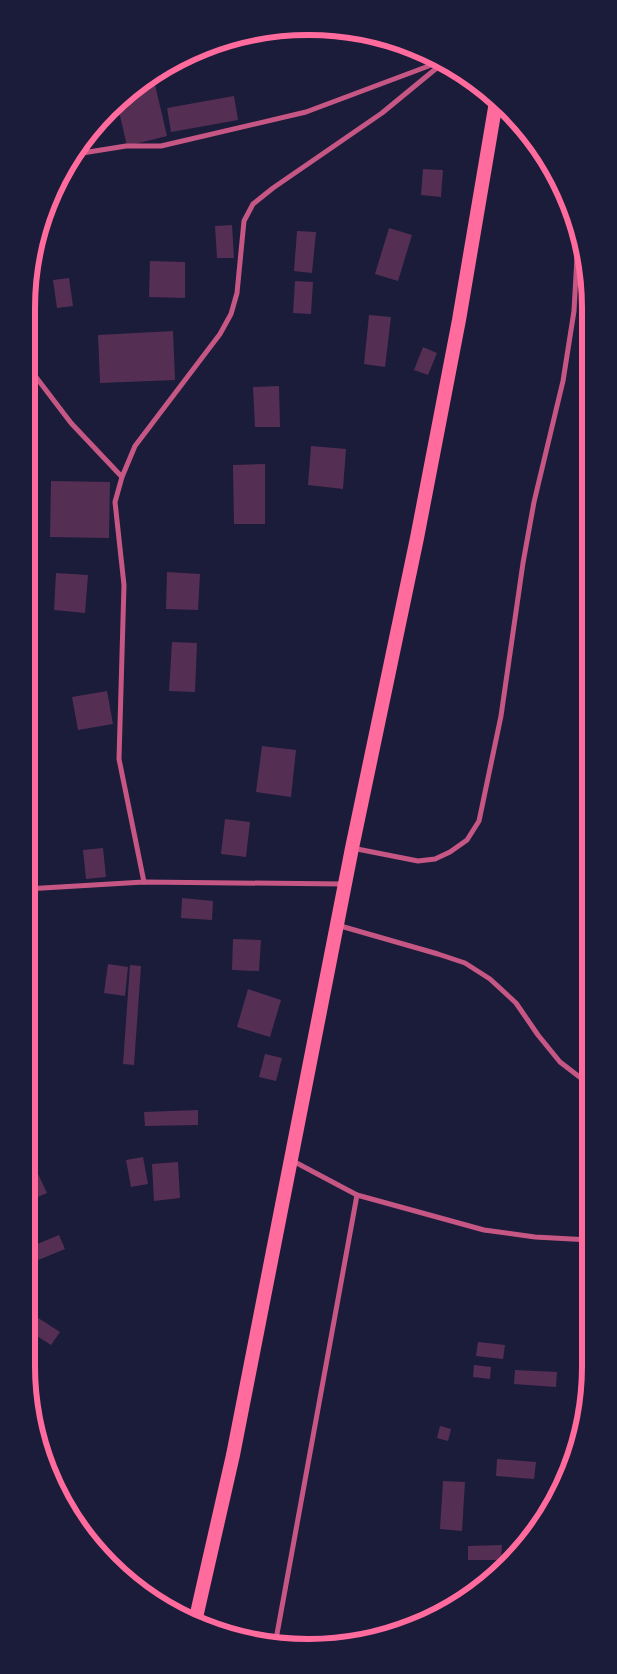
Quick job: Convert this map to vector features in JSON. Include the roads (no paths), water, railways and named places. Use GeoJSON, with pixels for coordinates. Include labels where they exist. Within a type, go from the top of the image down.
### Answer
{"type":"FeatureCollection","features":[{"type":"Feature","properties":{"kind":"highway"},"geometry":{"type":"LineString","coordinates":[[197,1615],[233,1455],[336,925],[417,538],[495,108]]}},
{"type":"Feature","properties":{"kind":"street"},"geometry":{"type":"LineString","coordinates":[[84,153],[126,146],[161,146],[306,112],[432,65]]}},
{"type":"Feature","properties":{"kind":"street"},"geometry":{"type":"LineString","coordinates":[[144,882],[119,759],[124,585],[115,502],[122,476],[135,446],[220,334],[231,314],[237,293],[244,221],[253,204],[382,112],[436,67]]}},
{"type":"Feature","properties":{"kind":"street"},"geometry":{"type":"LineString","coordinates":[[352,848],[418,862],[435,859],[450,852],[467,840],[479,821],[502,716],[523,563],[534,502],[563,381],[574,311],[577,256]]}},
{"type":"Feature","properties":{"kind":"street"},"geometry":{"type":"LineString","coordinates":[[35,376],[71,423],[122,476]]}},
{"type":"Feature","properties":{"kind":"street"},"geometry":{"type":"LineString","coordinates":[[35,888],[144,882],[345,884]]}},
{"type":"Feature","properties":{"kind":"street"},"geometry":{"type":"LineString","coordinates":[[336,925],[438,954],[465,964],[490,979],[516,1003],[560,1062],[582,1079]]}},
{"type":"Feature","properties":{"kind":"street"},"geometry":{"type":"LineString","coordinates":[[291,1160],[357,1195],[484,1230],[535,1237],[582,1240]]}},
{"type":"Feature","properties":{"kind":"street"},"geometry":{"type":"LineString","coordinates":[[277,1637],[357,1195]]}}]}
